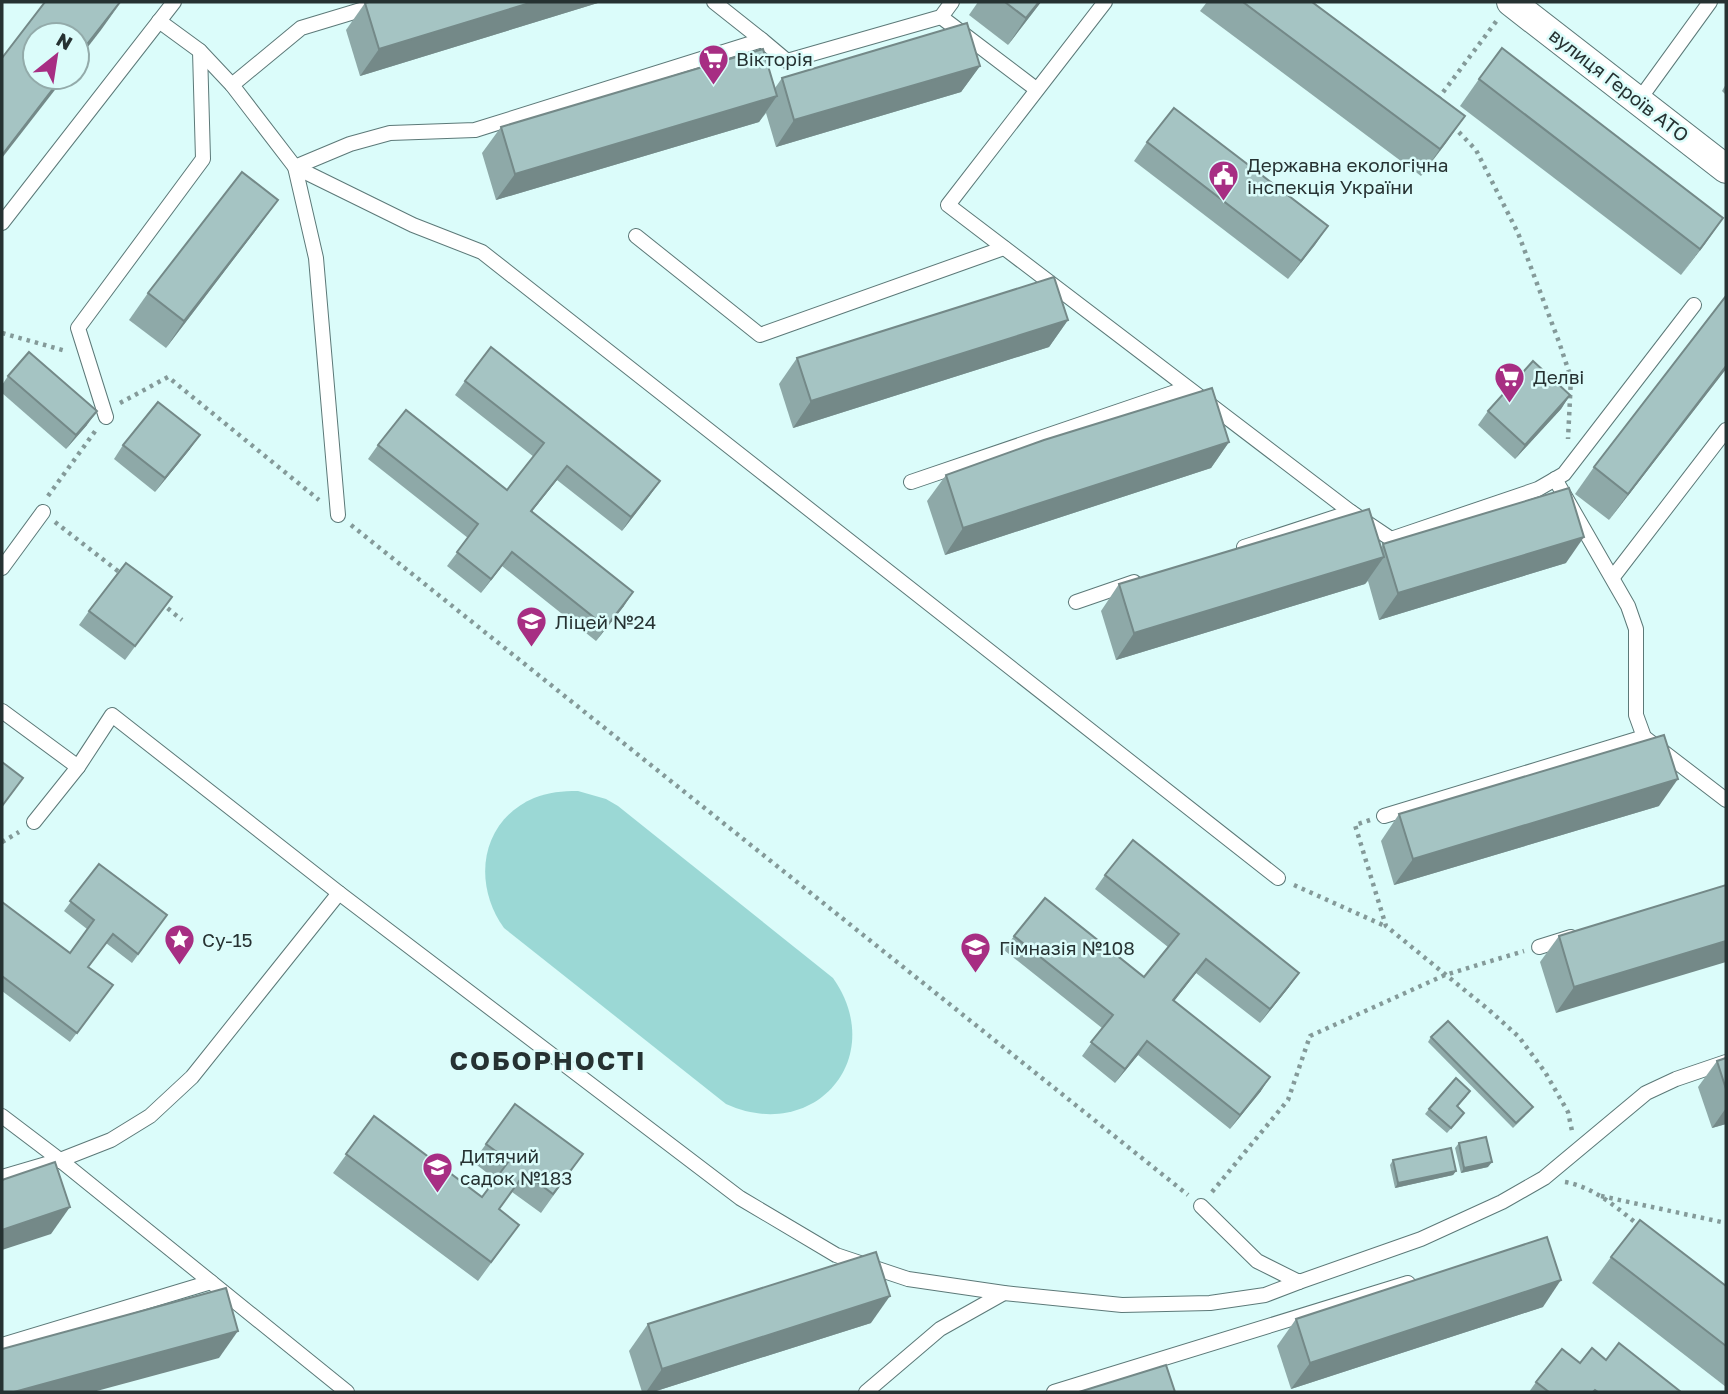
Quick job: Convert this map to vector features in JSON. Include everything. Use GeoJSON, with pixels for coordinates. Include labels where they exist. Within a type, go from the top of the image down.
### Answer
{"type":"FeatureCollection","features":[{"type":"Feature","properties":{"kind":"street","name":"вулиця Героїв АТО"},"geometry":{"type":"LineString","coordinates":[[1507,7],[1639,100],[1726,169]]}},
{"type":"Feature","properties":{"kind":"lane"},"geometry":{"type":"LineString","coordinates":[[2,223],[174,2]]}},
{"type":"Feature","properties":{"kind":"lane"},"geometry":{"type":"LineString","coordinates":[[232,85],[302,28],[387,2]]}},
{"type":"Feature","properties":{"kind":"lane"},"geometry":{"type":"LineString","coordinates":[[714,2],[787,61],[941,17],[952,2]]}},
{"type":"Feature","properties":{"kind":"lane"},"geometry":{"type":"LineString","coordinates":[[1105,2],[948,205],[1351,512],[1391,539],[1538,489],[1564,474],[1694,305]]}},
{"type":"Feature","properties":{"kind":"lane"},"geometry":{"type":"LineString","coordinates":[[1639,100],[1710,2]]}},
{"type":"Feature","properties":{"kind":"lane"},"geometry":{"type":"LineString","coordinates":[[941,17],[1036,89]]}},
{"type":"Feature","properties":{"kind":"lane"},"geometry":{"type":"LineString","coordinates":[[159,21],[200,51],[232,85],[295,167],[316,258],[338,515]]}},
{"type":"Feature","properties":{"kind":"lane"},"geometry":{"type":"LineString","coordinates":[[295,167],[350,144],[390,133],[475,130],[762,40]]}},
{"type":"Feature","properties":{"kind":"lane"},"geometry":{"type":"LineString","coordinates":[[106,416],[78,328],[204,159],[200,51]]}},
{"type":"Feature","properties":{"kind":"lane"},"geometry":{"type":"LineString","coordinates":[[295,167],[413,225],[482,252],[1278,878]]}},
{"type":"Feature","properties":{"kind":"lane"},"geometry":{"type":"LineString","coordinates":[[636,236],[760,335],[1003,248]]}},
{"type":"Feature","properties":{"kind":"lane"},"geometry":{"type":"LineString","coordinates":[[911,482],[1188,388]]}},
{"type":"Feature","properties":{"kind":"lane"},"geometry":{"type":"LineString","coordinates":[[1614,577],[1726,430]]}},
{"type":"Feature","properties":{"kind":"lane"},"geometry":{"type":"LineString","coordinates":[[1555,479],[1614,577],[1636,629],[1636,715],[1644,737],[1726,800]]}},
{"type":"Feature","properties":{"kind":"lane"},"geometry":{"type":"LineString","coordinates":[[2,568],[43,512]]}},
{"type":"Feature","properties":{"kind":"lane"},"geometry":{"type":"LineString","coordinates":[[1233,550],[1351,512]]}},
{"type":"Feature","properties":{"kind":"lane"},"geometry":{"type":"LineString","coordinates":[[1076,601],[1154,576]]}},
{"type":"Feature","properties":{"kind":"lane"},"geometry":{"type":"LineString","coordinates":[[2,711],[78,766]]}},
{"type":"Feature","properties":{"kind":"lane"},"geometry":{"type":"LineString","coordinates":[[34,822],[78,766],[112,715],[339,893],[740,1198],[836,1255],[908,1279],[1004,1293],[1122,1305],[1210,1303],[1265,1295],[1421,1239],[1502,1202],[1544,1178],[1646,1093],[1676,1079],[1726,1062]]}},
{"type":"Feature","properties":{"kind":"lane"},"geometry":{"type":"LineString","coordinates":[[1384,816],[1644,737]]}},
{"type":"Feature","properties":{"kind":"lane"},"geometry":{"type":"LineString","coordinates":[[2,1177],[60,1160],[111,1140],[150,1116],[192,1077],[339,893]]}},
{"type":"Feature","properties":{"kind":"lane"},"geometry":{"type":"LineString","coordinates":[[1539,947],[1579,934]]}},
{"type":"Feature","properties":{"kind":"lane"},"geometry":{"type":"LineString","coordinates":[[2,1116],[347,1392]]}},
{"type":"Feature","properties":{"kind":"lane"},"geometry":{"type":"LineString","coordinates":[[1201,1206],[1258,1261],[1299,1282]]}},
{"type":"Feature","properties":{"kind":"lane"},"geometry":{"type":"LineString","coordinates":[[1054,1392],[1428,1276]]}},
{"type":"Feature","properties":{"kind":"lane"},"geometry":{"type":"LineString","coordinates":[[2,1345],[211,1282]]}},
{"type":"Feature","properties":{"kind":"lane"},"geometry":{"type":"LineString","coordinates":[[866,1392],[940,1329],[1004,1293]]}},
{"type":"Feature","properties":{"kind":"path"},"geometry":{"type":"LineString","coordinates":[[1433,106],[1507,7]]}},
{"type":"Feature","properties":{"kind":"path"},"geometry":{"type":"LineString","coordinates":[[1450,123],[1476,150],[1518,233],[1559,342],[1571,379],[1568,442]]}},
{"type":"Feature","properties":{"kind":"path"},"geometry":{"type":"LineString","coordinates":[[2,333],[88,358]]}},
{"type":"Feature","properties":{"kind":"path"},"geometry":{"type":"LineString","coordinates":[[116,405],[168,377],[1201,1206],[1288,1100],[1310,1036],[1445,975],[1539,947]]}},
{"type":"Feature","properties":{"kind":"path"},"geometry":{"type":"LineString","coordinates":[[106,416],[49,491],[43,512],[129,579]]}},
{"type":"Feature","properties":{"kind":"path"},"geometry":{"type":"LineString","coordinates":[[150,595],[182,620]]}},
{"type":"Feature","properties":{"kind":"path"},"geometry":{"type":"LineString","coordinates":[[1384,816],[1355,825],[1386,926]]}},
{"type":"Feature","properties":{"kind":"path"},"geometry":{"type":"LineString","coordinates":[[1278,878],[1386,926],[1519,1037],[1545,1072],[1568,1112],[1576,1151]]}},
{"type":"Feature","properties":{"kind":"path"},"geometry":{"type":"LineString","coordinates":[[1544,1178],[1575,1184],[1601,1196],[1726,1223]]}},
{"type":"Feature","properties":{"kind":"path"},"geometry":{"type":"LineString","coordinates":[[1601,1196],[1646,1231]]}},
{"type":"Feature","properties":{"kind":"shaded area"},"geometry":{"type":"Polygon","coordinates":[[[578,791],[606,799],[618,806],[833,978],[848,1008],[852,1037],[847,1064],[834,1086],[813,1103],[788,1112],[758,1113],[726,1104],[504,928],[494,911],[485,874],[492,838],[502,822],[516,808],[534,798],[556,792],[578,791]]]}},
{"type":"Feature","properties":{"kind":"building"},"geometry":{"type":"Polygon","coordinates":[[[45,2],[120,2],[91,39],[91,21],[30,21],[45,2]]]}},
{"type":"Feature","properties":{"kind":"building"},"geometry":{"type":"Polygon","coordinates":[[[533,2],[379,49],[365,3],[533,2]]]}},
{"type":"Feature","properties":{"kind":"building"},"geometry":{"type":"Polygon","coordinates":[[[1005,2],[1039,2],[1026,18],[1005,2]]]}},
{"type":"Feature","properties":{"kind":"building"},"geometry":{"type":"Polygon","coordinates":[[[1243,2],[1312,2],[1465,116],[1440,149],[1243,2]]]}},
{"type":"Feature","properties":{"kind":"building"},"geometry":{"type":"Polygon","coordinates":[[[967,23],[980,66],[794,120],[782,78],[967,23]]]}},
{"type":"Feature","properties":{"kind":"building"},"geometry":{"type":"Polygon","coordinates":[[[21,33],[21,91],[51,91],[2,155],[2,58],[21,33]]]}},
{"type":"Feature","properties":{"kind":"building"},"geometry":{"type":"Polygon","coordinates":[[[1502,48],[1723,218],[1700,249],[1479,79],[1502,48]]]}},
{"type":"Feature","properties":{"kind":"building"},"geometry":{"type":"Polygon","coordinates":[[[763,49],[777,96],[515,174],[501,127],[763,49]]]}},
{"type":"Feature","properties":{"kind":"building"},"geometry":{"type":"Polygon","coordinates":[[[1174,108],[1328,226],[1301,261],[1147,142],[1174,108]]]}},
{"type":"Feature","properties":{"kind":"building"},"geometry":{"type":"Polygon","coordinates":[[[242,172],[278,200],[184,321],[148,293],[242,172]]]}},
{"type":"Feature","properties":{"kind":"building"},"geometry":{"type":"Polygon","coordinates":[[[1054,277],[1068,320],[811,401],[797,358],[1054,277]]]}},
{"type":"Feature","properties":{"kind":"building"},"geometry":{"type":"Polygon","coordinates":[[[1726,296],[1726,366],[1628,494],[1594,467],[1726,296]]]}},
{"type":"Feature","properties":{"kind":"building"},"geometry":{"type":"Polygon","coordinates":[[[491,347],[660,481],[631,517],[567,466],[531,511],[633,592],[606,627],[512,552],[491,579],[457,552],[478,524],[378,445],[406,410],[507,490],[544,443],[465,381],[491,347]]]}},
{"type":"Feature","properties":{"kind":"building"},"geometry":{"type":"Polygon","coordinates":[[[29,352],[97,411],[76,435],[8,376],[29,352]]]}},
{"type":"Feature","properties":{"kind":"building"},"geometry":{"type":"Polygon","coordinates":[[[1533,361],[1570,395],[1525,445],[1488,411],[1533,361]]]}},
{"type":"Feature","properties":{"kind":"building"},"geometry":{"type":"Polygon","coordinates":[[[1212,388],[1229,442],[963,528],[946,475],[1044,440],[1212,388]]]}},
{"type":"Feature","properties":{"kind":"building"},"geometry":{"type":"Polygon","coordinates":[[[158,402],[200,435],[165,478],[123,445],[158,402]]]}},
{"type":"Feature","properties":{"kind":"building"},"geometry":{"type":"Polygon","coordinates":[[[1569,488],[1584,537],[1398,593],[1383,544],[1569,488]]]}},
{"type":"Feature","properties":{"kind":"building"},"geometry":{"type":"Polygon","coordinates":[[[1369,509],[1384,557],[1134,633],[1119,584],[1369,509]]]}},
{"type":"Feature","properties":{"kind":"building"},"geometry":{"type":"Polygon","coordinates":[[[126,563],[172,597],[135,646],[89,611],[126,563]]]}},
{"type":"Feature","properties":{"kind":"building"},"geometry":{"type":"Polygon","coordinates":[[[1664,735],[1678,779],[1413,859],[1399,814],[1664,735]]]}},
{"type":"Feature","properties":{"kind":"building"},"geometry":{"type":"Polygon","coordinates":[[[2,762],[23,778],[2,806],[2,762]]]}},
{"type":"Feature","properties":{"kind":"building"},"geometry":{"type":"Polygon","coordinates":[[[1133,840],[1299,973],[1270,1009],[1206,959],[1173,1000],[1270,1077],[1240,1115],[1147,1041],[1125,1069],[1091,1042],[1113,1015],[1014,936],[1045,898],[1144,977],[1179,934],[1105,875],[1133,840]]]}},
{"type":"Feature","properties":{"kind":"building"},"geometry":{"type":"Polygon","coordinates":[[[99,864],[167,915],[138,954],[113,934],[88,967],[113,985],[77,1033],[2,976],[2,902],[70,953],[94,920],[70,901],[99,864]]]}},
{"type":"Feature","properties":{"kind":"building"},"geometry":{"type":"Polygon","coordinates":[[[1726,885],[1726,941],[1574,987],[1559,936],[1726,885]]]}},
{"type":"Feature","properties":{"kind":"building"},"geometry":{"type":"Polygon","coordinates":[[[1448,1021],[1533,1107],[1516,1123],[1431,1037],[1448,1021]]]}},
{"type":"Feature","properties":{"kind":"building"},"geometry":{"type":"Polygon","coordinates":[[[1726,1058],[1726,1089],[1717,1061],[1726,1058]]]}},
{"type":"Feature","properties":{"kind":"building"},"geometry":{"type":"Polygon","coordinates":[[[1456,1078],[1470,1091],[1457,1106],[1464,1113],[1451,1128],[1429,1109],[1456,1078]]]}},
{"type":"Feature","properties":{"kind":"building"},"geometry":{"type":"Polygon","coordinates":[[[515,1104],[583,1154],[553,1194],[525,1173],[499,1209],[519,1225],[491,1262],[346,1154],[374,1116],[482,1197],[509,1161],[486,1144],[515,1104]]]}},
{"type":"Feature","properties":{"kind":"building"},"geometry":{"type":"Polygon","coordinates":[[[1486,1137],[1492,1162],[1464,1168],[1459,1143],[1486,1137]]]}},
{"type":"Feature","properties":{"kind":"building"},"geometry":{"type":"Polygon","coordinates":[[[1451,1148],[1456,1171],[1398,1183],[1393,1160],[1451,1148]]]}},
{"type":"Feature","properties":{"kind":"building"},"geometry":{"type":"Polygon","coordinates":[[[55,1162],[70,1207],[2,1230],[2,1180],[55,1162]]]}},
{"type":"Feature","properties":{"kind":"building"},"geometry":{"type":"Polygon","coordinates":[[[1640,1220],[1726,1286],[1726,1346],[1611,1257],[1640,1220]]]}},
{"type":"Feature","properties":{"kind":"building"},"geometry":{"type":"Polygon","coordinates":[[[1547,1237],[1561,1280],[1310,1363],[1296,1319],[1547,1237]]]}},
{"type":"Feature","properties":{"kind":"building"},"geometry":{"type":"Polygon","coordinates":[[[876,1252],[890,1296],[662,1369],[648,1324],[876,1252]]]}},
{"type":"Feature","properties":{"kind":"building"},"geometry":{"type":"Polygon","coordinates":[[[226,1288],[238,1331],[14,1392],[2,1392],[2,1349],[226,1288]]]}},
{"type":"Feature","properties":{"kind":"building"},"geometry":{"type":"Polygon","coordinates":[[[1619,1343],[1681,1392],[1549,1392],[1536,1382],[1562,1349],[1580,1363],[1592,1348],[1606,1360],[1619,1343]]]}},
{"type":"Feature","properties":{"kind":"building"},"geometry":{"type":"Polygon","coordinates":[[[1166,1365],[1175,1392],[1079,1392],[1166,1365]]]}},
{"type":"Feature","properties":{"kind":"place","name":"Вікторія"},"geometry":{"type":"Point","coordinates":[713,86]}},
{"type":"Feature","properties":{"kind":"place","name":"Державна екологічна інспекція України"},"geometry":{"type":"Point","coordinates":[1224,203]}},
{"type":"Feature","properties":{"kind":"place","name":"Делві"},"geometry":{"type":"Point","coordinates":[1510,404]}},
{"type":"Feature","properties":{"kind":"place","name":"Ліцей №24"},"geometry":{"type":"Point","coordinates":[532,649]}},
{"type":"Feature","properties":{"kind":"place","name":"Су-15"},"geometry":{"type":"Point","coordinates":[179,967]}},
{"type":"Feature","properties":{"kind":"place","name":"Гімназія №108"},"geometry":{"type":"Point","coordinates":[976,975]}},
{"type":"Feature","properties":{"kind":"place","name":"Дитячий садок №183"},"geometry":{"type":"Point","coordinates":[437,1194]}},
{"type":"Feature","properties":{"kind":"district","name":"СОБОРНОСТІ"},"geometry":{"type":"Point","coordinates":[548,1061]}}]}
